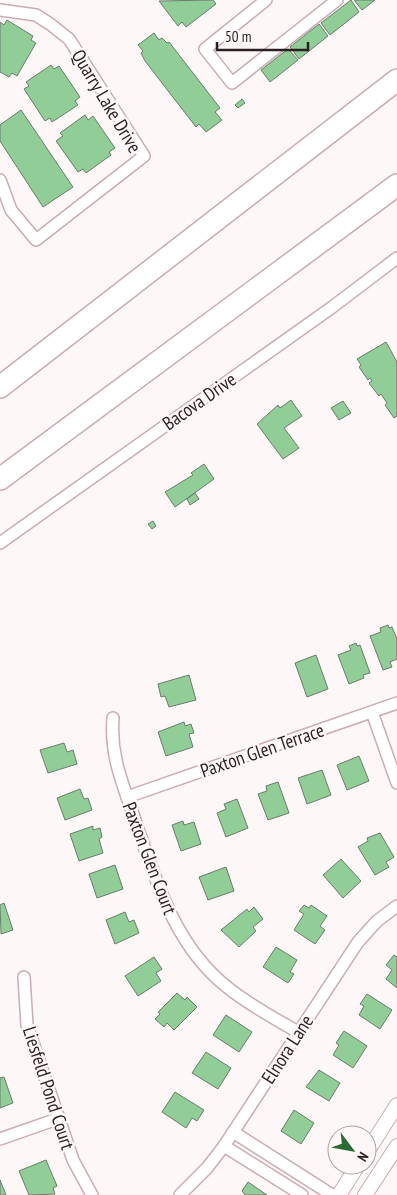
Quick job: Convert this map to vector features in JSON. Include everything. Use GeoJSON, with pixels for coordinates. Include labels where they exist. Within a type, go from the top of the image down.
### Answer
{"type":"FeatureCollection","features":[{"type":"Feature","properties":{"kind":"highway"},"geometry":{"type":"LineString","coordinates":[[0,387],[397,80]]}},
{"type":"Feature","properties":{"kind":"highway"},"geometry":{"type":"LineString","coordinates":[[0,479],[397,185]]}},
{"type":"Feature","properties":{"kind":"street"},"geometry":{"type":"LineString","coordinates":[[266,0],[205,48],[232,84],[337,0]]}},
{"type":"Feature","properties":{"kind":"street","name":"Quarry Lake Drive"},"geometry":{"type":"LineString","coordinates":[[0,10],[36,16],[50,24],[69,40],[144,156],[36,240],[11,210],[0,180]]}},
{"type":"Feature","properties":{"kind":"street","name":"Bacova Drive"},"geometry":{"type":"LineString","coordinates":[[0,543],[331,308],[397,258]]}},
{"type":"Feature","properties":{"kind":"street","name":"Paxton Glen Terrace"},"geometry":{"type":"LineString","coordinates":[[127,797],[397,703]]}},
{"type":"Feature","properties":{"kind":"street"},"geometry":{"type":"LineString","coordinates":[[372,712],[397,783]]}},
{"type":"Feature","properties":{"kind":"street","name":"Paxton Glen Court"},"geometry":{"type":"LineString","coordinates":[[113,718],[113,754],[156,884],[184,939],[205,966],[226,987],[298,1032]]}},
{"type":"Feature","properties":{"kind":"street","name":"Elnora Lane"},"geometry":{"type":"LineString","coordinates":[[180,1195],[207,1168],[224,1146],[358,942],[377,921],[397,906]]}},
{"type":"Feature","properties":{"kind":"street","name":"Liesfeld Pond Court"},"geometry":{"type":"LineString","coordinates":[[24,977],[24,1007],[27,1026],[73,1160],[92,1195]]}},
{"type":"Feature","properties":{"kind":"street"},"geometry":{"type":"LineString","coordinates":[[377,1136],[397,1105]]}},
{"type":"Feature","properties":{"kind":"street"},"geometry":{"type":"LineString","coordinates":[[0,1139],[60,1118]]}},
{"type":"Feature","properties":{"kind":"street"},"geometry":{"type":"LineString","coordinates":[[233,1132],[332,1195]]}},
{"type":"Feature","properties":{"kind":"street"},"geometry":{"type":"LineString","coordinates":[[224,1146],[302,1195]]}},
{"type":"Feature","properties":{"kind":"street"},"geometry":{"type":"LineString","coordinates":[[365,1195],[397,1146]]}},
{"type":"Feature","properties":{"kind":"street"},"geometry":{"type":"LineString","coordinates":[[339,1195],[352,1175]]}},
{"type":"Feature","properties":{"kind":"building"},"geometry":{"type":"Polygon","coordinates":[[[213,0],[216,4],[186,27],[182,22],[178,26],[159,1],[213,0]]]}},
{"type":"Feature","properties":{"kind":"building"},"geometry":{"type":"Polygon","coordinates":[[[351,0],[359,12],[330,35],[321,23],[351,0]]]}},
{"type":"Feature","properties":{"kind":"building"},"geometry":{"type":"Polygon","coordinates":[[[354,0],[375,0],[362,10],[354,0]]]}},
{"type":"Feature","properties":{"kind":"building"},"geometry":{"type":"Polygon","coordinates":[[[7,20],[33,36],[31,40],[36,43],[17,76],[12,73],[9,77],[0,72],[0,22],[4,25],[7,20]]]}},
{"type":"Feature","properties":{"kind":"building"},"geometry":{"type":"Polygon","coordinates":[[[319,24],[328,36],[299,59],[290,47],[319,24]]]}},
{"type":"Feature","properties":{"kind":"building"},"geometry":{"type":"Polygon","coordinates":[[[154,33],[159,40],[162,38],[167,43],[169,42],[220,108],[215,112],[222,120],[206,132],[199,124],[196,127],[145,61],[141,53],[143,51],[138,45],[154,33]]]}},
{"type":"Feature","properties":{"kind":"building"},"geometry":{"type":"Polygon","coordinates":[[[288,49],[298,60],[270,82],[261,70],[288,49]]]}},
{"type":"Feature","properties":{"kind":"building"},"geometry":{"type":"Polygon","coordinates":[[[51,65],[54,69],[59,66],[80,97],[75,101],[78,105],[52,122],[50,118],[45,121],[24,89],[29,86],[26,82],[51,65]]]}},
{"type":"Feature","properties":{"kind":"building"},"geometry":{"type":"Polygon","coordinates":[[[242,99],[245,103],[238,108],[235,105],[242,99]]]}},
{"type":"Feature","properties":{"kind":"building"},"geometry":{"type":"Polygon","coordinates":[[[21,110],[73,187],[43,207],[0,141],[0,125],[21,110]]]}},
{"type":"Feature","properties":{"kind":"building"},"geometry":{"type":"Polygon","coordinates":[[[85,115],[88,120],[93,116],[115,148],[109,152],[111,155],[86,173],[83,169],[78,172],[56,141],[63,136],[60,133],[85,115]]]}},
{"type":"Feature","properties":{"kind":"building"},"geometry":{"type":"Polygon","coordinates":[[[386,342],[397,362],[397,416],[394,418],[385,405],[387,403],[381,394],[379,396],[369,383],[372,381],[370,378],[368,380],[359,367],[361,365],[357,359],[386,342]]]}},
{"type":"Feature","properties":{"kind":"building"},"geometry":{"type":"Polygon","coordinates":[[[291,400],[302,416],[284,428],[299,448],[283,459],[257,424],[278,405],[280,408],[291,400]]]}},
{"type":"Feature","properties":{"kind":"building"},"geometry":{"type":"Polygon","coordinates":[[[343,401],[351,413],[339,420],[331,408],[343,401]]]}},
{"type":"Feature","properties":{"kind":"building"},"geometry":{"type":"Polygon","coordinates":[[[204,464],[214,479],[175,507],[165,492],[193,475],[191,473],[204,464]]]}},
{"type":"Feature","properties":{"kind":"building"},"geometry":{"type":"Polygon","coordinates":[[[195,493],[199,499],[190,505],[187,499],[195,493]]]}},
{"type":"Feature","properties":{"kind":"building"},"geometry":{"type":"Polygon","coordinates":[[[153,521],[156,526],[152,529],[148,524],[153,521]]]}},
{"type":"Feature","properties":{"kind":"building"},"geometry":{"type":"Polygon","coordinates":[[[388,625],[389,628],[392,627],[397,639],[397,659],[390,662],[392,667],[383,670],[370,636],[381,632],[380,628],[388,625]]]}},
{"type":"Feature","properties":{"kind":"building"},"geometry":{"type":"Polygon","coordinates":[[[356,643],[357,646],[360,645],[370,673],[363,675],[364,678],[349,684],[338,655],[351,650],[349,646],[356,643]]]}},
{"type":"Feature","properties":{"kind":"building"},"geometry":{"type":"Polygon","coordinates":[[[316,655],[328,689],[307,697],[295,663],[316,655]]]}},
{"type":"Feature","properties":{"kind":"building"},"geometry":{"type":"Polygon","coordinates":[[[189,675],[196,700],[169,707],[165,696],[161,697],[158,684],[189,675]]]}},
{"type":"Feature","properties":{"kind":"building"},"geometry":{"type":"Polygon","coordinates":[[[184,722],[185,726],[191,724],[194,733],[189,734],[193,747],[166,756],[158,732],[184,722]]]}},
{"type":"Feature","properties":{"kind":"building"},"geometry":{"type":"Polygon","coordinates":[[[64,743],[67,752],[73,750],[77,764],[48,773],[40,750],[64,743]]]}},
{"type":"Feature","properties":{"kind":"building"},"geometry":{"type":"Polygon","coordinates":[[[359,756],[369,781],[347,790],[337,765],[359,756]]]}},
{"type":"Feature","properties":{"kind":"building"},"geometry":{"type":"Polygon","coordinates":[[[322,770],[331,795],[307,804],[298,778],[322,770]]]}},
{"type":"Feature","properties":{"kind":"building"},"geometry":{"type":"Polygon","coordinates":[[[278,782],[289,813],[268,820],[258,794],[267,791],[266,786],[278,782]]]}},
{"type":"Feature","properties":{"kind":"building"},"geometry":{"type":"Polygon","coordinates":[[[80,789],[84,799],[88,798],[92,810],[65,820],[57,798],[80,789]]]}},
{"type":"Feature","properties":{"kind":"building"},"geometry":{"type":"Polygon","coordinates":[[[237,799],[248,828],[226,837],[217,813],[226,809],[224,804],[237,799]]]}},
{"type":"Feature","properties":{"kind":"building"},"geometry":{"type":"Polygon","coordinates":[[[183,821],[184,825],[194,822],[201,844],[181,851],[172,825],[183,821]]]}},
{"type":"Feature","properties":{"kind":"building"},"geometry":{"type":"Polygon","coordinates":[[[93,826],[93,830],[100,828],[102,837],[99,839],[103,853],[79,861],[70,834],[93,826]]]}},
{"type":"Feature","properties":{"kind":"building"},"geometry":{"type":"Polygon","coordinates":[[[380,833],[394,857],[386,862],[389,867],[375,875],[358,847],[368,841],[367,838],[380,833]]]}},
{"type":"Feature","properties":{"kind":"building"},"geometry":{"type":"Polygon","coordinates":[[[341,859],[361,881],[343,898],[323,875],[341,859]]]}},
{"type":"Feature","properties":{"kind":"building"},"geometry":{"type":"Polygon","coordinates":[[[115,865],[123,889],[97,898],[89,874],[115,865]]]}},
{"type":"Feature","properties":{"kind":"building"},"geometry":{"type":"Polygon","coordinates":[[[226,867],[234,891],[208,900],[199,877],[226,867]]]}},
{"type":"Feature","properties":{"kind":"building"},"geometry":{"type":"Polygon","coordinates":[[[4,903],[13,930],[1,934],[0,905],[4,903]]]}},
{"type":"Feature","properties":{"kind":"building"},"geometry":{"type":"Polygon","coordinates":[[[304,905],[309,908],[311,905],[327,916],[320,926],[325,930],[315,944],[294,930],[304,914],[299,911],[304,905]]]}},
{"type":"Feature","properties":{"kind":"building"},"geometry":{"type":"Polygon","coordinates":[[[254,907],[263,919],[253,927],[256,931],[239,947],[221,930],[247,909],[249,912],[254,907]]]}},
{"type":"Feature","properties":{"kind":"building"},"geometry":{"type":"Polygon","coordinates":[[[125,912],[129,922],[134,920],[139,933],[115,944],[106,920],[125,912]]]}},
{"type":"Feature","properties":{"kind":"building"},"geometry":{"type":"Polygon","coordinates":[[[276,947],[297,960],[290,972],[294,974],[288,983],[263,967],[276,947]]]}},
{"type":"Feature","properties":{"kind":"building"},"geometry":{"type":"Polygon","coordinates":[[[394,955],[397,957],[397,988],[386,979],[392,970],[386,965],[394,955]]]}},
{"type":"Feature","properties":{"kind":"building"},"geometry":{"type":"Polygon","coordinates":[[[154,957],[162,969],[156,973],[161,981],[138,996],[125,976],[154,957]]]}},
{"type":"Feature","properties":{"kind":"building"},"geometry":{"type":"Polygon","coordinates":[[[177,993],[185,1000],[187,997],[197,1007],[174,1030],[167,1023],[164,1027],[155,1019],[160,1014],[158,1012],[177,993]]]}},
{"type":"Feature","properties":{"kind":"building"},"geometry":{"type":"Polygon","coordinates":[[[367,994],[392,1010],[380,1029],[359,1015],[364,1006],[360,1004],[367,994]]]}},
{"type":"Feature","properties":{"kind":"building"},"geometry":{"type":"Polygon","coordinates":[[[226,1015],[252,1032],[239,1052],[213,1035],[226,1015]]]}},
{"type":"Feature","properties":{"kind":"building"},"geometry":{"type":"Polygon","coordinates":[[[344,1031],[367,1046],[353,1068],[333,1055],[339,1045],[336,1043],[344,1031]]]}},
{"type":"Feature","properties":{"kind":"building"},"geometry":{"type":"Polygon","coordinates":[[[206,1052],[231,1068],[218,1089],[192,1073],[206,1052]]]}},
{"type":"Feature","properties":{"kind":"building"},"geometry":{"type":"Polygon","coordinates":[[[319,1070],[340,1083],[329,1101],[306,1087],[319,1070]]]}},
{"type":"Feature","properties":{"kind":"building"},"geometry":{"type":"Polygon","coordinates":[[[4,1077],[13,1103],[0,1108],[0,1078],[4,1077]]]}},
{"type":"Feature","properties":{"kind":"building"},"geometry":{"type":"Polygon","coordinates":[[[175,1092],[204,1110],[197,1121],[192,1118],[186,1128],[162,1112],[175,1092]]]}},
{"type":"Feature","properties":{"kind":"building"},"geometry":{"type":"Polygon","coordinates":[[[294,1110],[314,1123],[301,1144],[281,1131],[294,1110]]]}},
{"type":"Feature","properties":{"kind":"building"},"geometry":{"type":"Polygon","coordinates":[[[46,1160],[57,1186],[53,1188],[55,1194],[29,1195],[19,1171],[46,1160]]]}},
{"type":"Feature","properties":{"kind":"building"},"geometry":{"type":"Polygon","coordinates":[[[0,1180],[6,1195],[0,1195],[0,1180]]]}},
{"type":"Feature","properties":{"kind":"building"},"geometry":{"type":"Polygon","coordinates":[[[248,1182],[267,1195],[245,1195],[242,1191],[248,1182]]]}}]}
